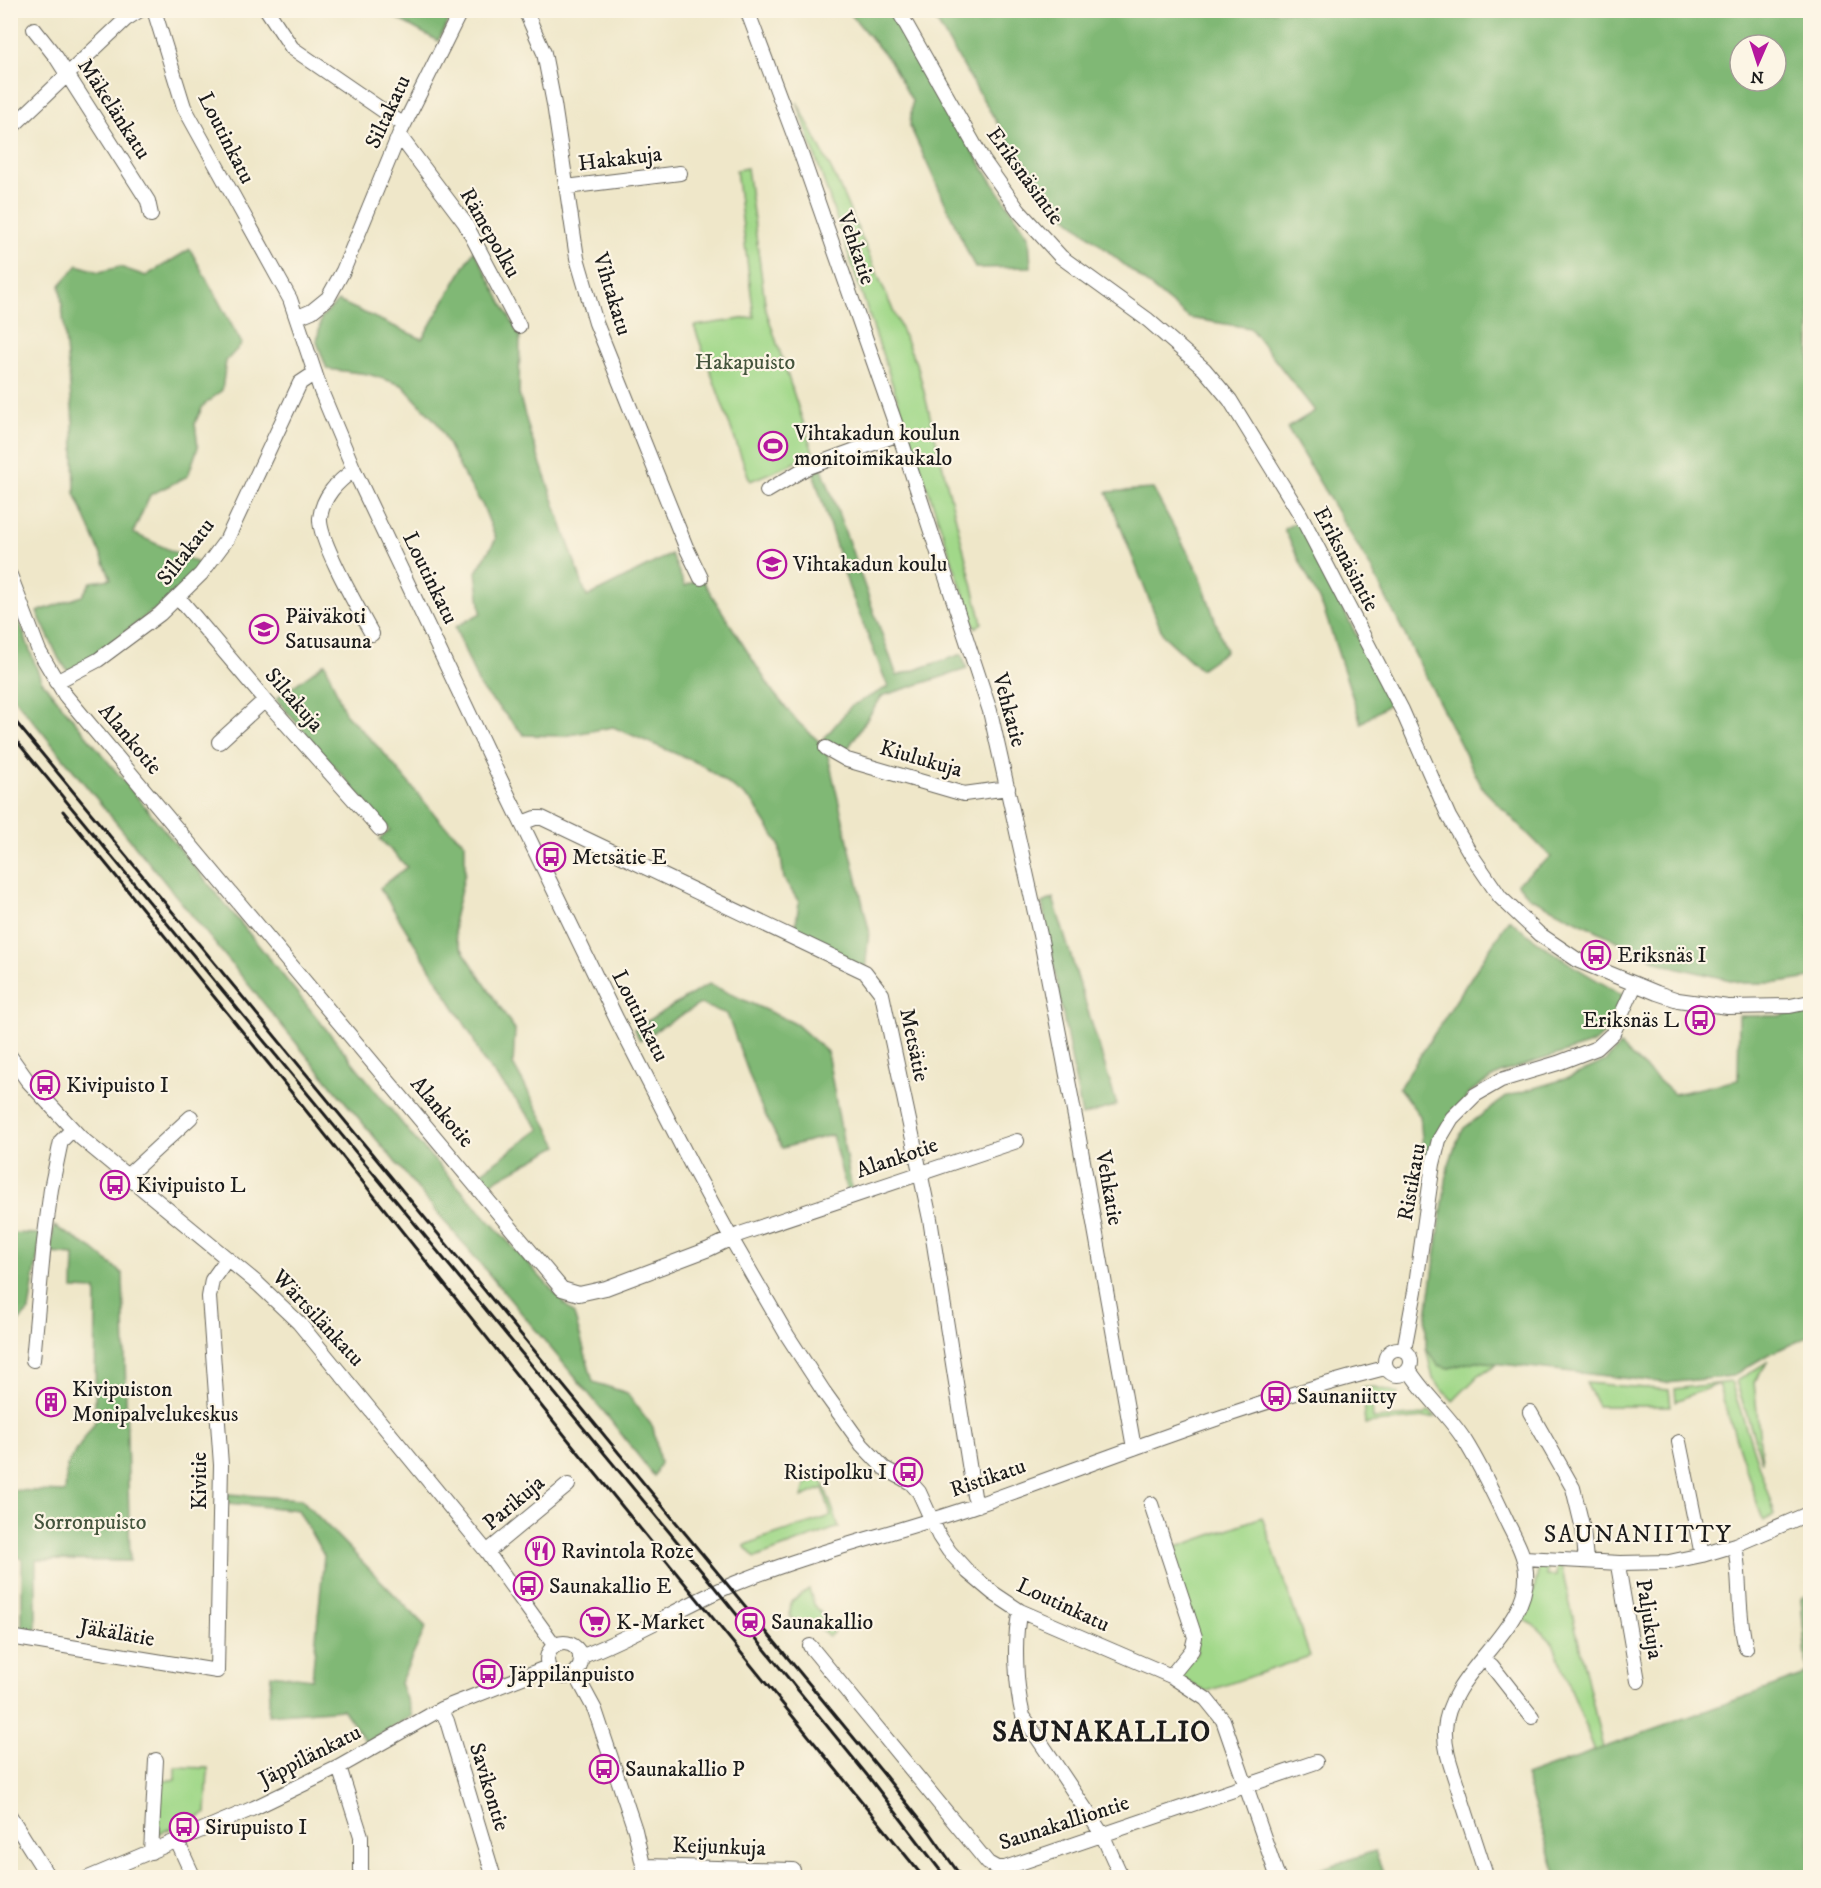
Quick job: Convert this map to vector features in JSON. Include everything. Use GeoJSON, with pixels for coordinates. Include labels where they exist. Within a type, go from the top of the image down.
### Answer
{"type":"FeatureCollection","features":[{"type":"Feature","properties":{"kind":"street"},"geometry":{"type":"LineString","coordinates":[[10,129],[126,19],[140,10]]}},
{"type":"Feature","properties":{"kind":"street","name":"Loutinkatu"},"geometry":{"type":"LineString","coordinates":[[154,10],[184,107],[285,289],[298,317],[315,373],[354,470],[522,823],[617,1020],[731,1238],[782,1326],[856,1438],[884,1467],[911,1483],[919,1492],[930,1520],[949,1551],[968,1572],[993,1593],[1020,1611],[1171,1676],[1206,1699],[1223,1720],[1278,1878]]}},
{"type":"Feature","properties":{"kind":"street","name":"Rämepolku"},"geometry":{"type":"LineString","coordinates":[[267,10],[292,48],[402,130],[465,223],[519,326]]}},
{"type":"Feature","properties":{"kind":"street","name":"Siltakatu"},"geometry":{"type":"LineString","coordinates":[[298,317],[312,311],[328,298],[344,271],[402,130],[461,10]]}},
{"type":"Feature","properties":{"kind":"street","name":"Vihtakatu"},"geometry":{"type":"LineString","coordinates":[[525,10],[544,53],[577,258],[596,323],[686,547],[701,578]]}},
{"type":"Feature","properties":{"kind":"street","name":"Vehkatie"},"geometry":{"type":"LineString","coordinates":[[747,10],[801,154],[899,434],[990,711],[1040,935],[1077,1122],[1134,1448]]}},
{"type":"Feature","properties":{"kind":"street","name":"Eriksnäsintie"},"geometry":{"type":"LineString","coordinates":[[898,10],[983,160],[1019,211],[1061,257],[1149,320],[1204,369],[1230,400],[1300,514],[1402,710],[1449,818],[1494,890],[1547,940],[1579,961],[1635,986],[1678,1000],[1706,1005],[1790,1006],[1810,1002]]}},
{"type":"Feature","properties":{"kind":"street","name":"Mäkelänkatu"},"geometry":{"type":"LineString","coordinates":[[34,29],[56,57],[148,201],[151,215]]}},
{"type":"Feature","properties":{"kind":"street","name":"Hakakuja"},"geometry":{"type":"LineString","coordinates":[[566,187],[680,173]]}},
{"type":"Feature","properties":{"kind":"street","name":"Siltakatu"},"geometry":{"type":"LineString","coordinates":[[56,682],[98,660],[160,614],[201,574],[223,546],[300,383],[315,373]]}},
{"type":"Feature","properties":{"kind":"street"},"geometry":{"type":"LineString","coordinates":[[767,491],[806,468],[899,434]]}},
{"type":"Feature","properties":{"kind":"street"},"geometry":{"type":"LineString","coordinates":[[354,470],[337,483],[325,500],[320,520],[321,530],[372,634]]}},
{"type":"Feature","properties":{"kind":"street","name":"Alankotie"},"geometry":{"type":"LineString","coordinates":[[10,574],[39,651],[56,682],[562,1288],[579,1294],[606,1288],[709,1249],[731,1238],[1017,1140]]}},
{"type":"Feature","properties":{"kind":"street","name":"Siltakuja"},"geometry":{"type":"LineString","coordinates":[[178,597],[265,700],[380,829]]}},
{"type":"Feature","properties":{"kind":"street"},"geometry":{"type":"LineString","coordinates":[[219,742],[265,700]]}},
{"type":"Feature","properties":{"kind":"street","name":"Kiulukuja"},"geometry":{"type":"LineString","coordinates":[[826,748],[847,760],[964,794],[1008,788]]}},
{"type":"Feature","properties":{"kind":"street","name":"Metsätie"},"geometry":{"type":"LineString","coordinates":[[522,823],[542,818],[864,972],[882,994],[930,1219],[974,1496],[978,1505]]}},
{"type":"Feature","properties":{"kind":"street","name":"Ristikatu"},"geometry":{"type":"LineString","coordinates":[[1404,1350],[1433,1164],[1439,1140],[1452,1118],[1476,1095],[1501,1080],[1558,1064],[1597,1048],[1613,1033],[1635,986]]}},
{"type":"Feature","properties":{"kind":"street","name":"Wärtsilänkatu"},"geometry":{"type":"LineString","coordinates":[[10,1056],[27,1080],[72,1130],[258,1284],[298,1323],[345,1377],[487,1552],[555,1646]]}},
{"type":"Feature","properties":{"kind":"street"},"geometry":{"type":"LineString","coordinates":[[127,1176],[192,1117]]}},
{"type":"Feature","properties":{"kind":"street"},"geometry":{"type":"LineString","coordinates":[[33,1360],[51,1189],[61,1141],[72,1130]]}},
{"type":"Feature","properties":{"kind":"street","name":"Kivitie"},"geometry":{"type":"LineString","coordinates":[[217,1671],[221,1465],[209,1297],[212,1280],[227,1260]]}},
{"type":"Feature","properties":{"kind":"street"},"geometry":{"type":"LineString","coordinates":[[1397,1349],[1404,1350],[1411,1360],[1409,1370],[1405,1374],[1394,1375],[1385,1368],[1384,1359],[1388,1352],[1397,1349]]}},
{"type":"Feature","properties":{"kind":"street","name":"Ristikatu"},"geometry":{"type":"LineString","coordinates":[[580,1657],[735,1584],[814,1554],[978,1505],[1267,1402],[1385,1368]]}},
{"type":"Feature","properties":{"kind":"street"},"geometry":{"type":"LineString","coordinates":[[1409,1370],[1420,1387],[1440,1407],[1464,1440],[1487,1480],[1524,1558],[1526,1585],[1520,1607],[1453,1698],[1444,1732],[1446,1748],[1487,1878]]}},
{"type":"Feature","properties":{"kind":"street"},"geometry":{"type":"LineString","coordinates":[[1530,1412],[1573,1488],[1583,1528],[1586,1560]]}},
{"type":"Feature","properties":{"kind":"street"},"geometry":{"type":"LineString","coordinates":[[1678,1442],[1702,1555]]}},
{"type":"Feature","properties":{"kind":"street","name":"Parikuja"},"geometry":{"type":"LineString","coordinates":[[487,1552],[568,1485]]}},
{"type":"Feature","properties":{"kind":"street"},"geometry":{"type":"LineString","coordinates":[[1151,1504],[1195,1636],[1192,1650],[1171,1676]]}},
{"type":"Feature","properties":{"kind":"street"},"geometry":{"type":"LineString","coordinates":[[1524,1558],[1620,1563],[1669,1562],[1735,1545],[1810,1513]]}},
{"type":"Feature","properties":{"kind":"street"},"geometry":{"type":"LineString","coordinates":[[1735,1545],[1742,1636],[1746,1648]]}},
{"type":"Feature","properties":{"kind":"street","name":"Paljukuja"},"geometry":{"type":"LineString","coordinates":[[1620,1563],[1619,1571],[1638,1681]]}},
{"type":"Feature","properties":{"kind":"street"},"geometry":{"type":"LineString","coordinates":[[1020,1611],[1016,1634],[1023,1716],[1102,1834],[1122,1878]]}},
{"type":"Feature","properties":{"kind":"street","name":"Jäkälätie"},"geometry":{"type":"LineString","coordinates":[[10,1636],[217,1671]]}},
{"type":"Feature","properties":{"kind":"street"},"geometry":{"type":"LineString","coordinates":[[564,1644],[573,1646],[580,1657],[580,1666],[568,1677],[560,1677],[548,1667],[549,1653],[555,1646],[564,1644]]}},
{"type":"Feature","properties":{"kind":"street","name":"Saunakalliontie"},"geometry":{"type":"LineString","coordinates":[[810,1646],[988,1863],[997,1868],[1005,1868],[1316,1762]]}},
{"type":"Feature","properties":{"kind":"street"},"geometry":{"type":"LineString","coordinates":[[1482,1658],[1492,1666],[1532,1717]]}},
{"type":"Feature","properties":{"kind":"street","name":"Jäppilänkatu"},"geometry":{"type":"LineString","coordinates":[[88,1878],[177,1842],[339,1767],[441,1709],[548,1667]]}},
{"type":"Feature","properties":{"kind":"street"},"geometry":{"type":"LineString","coordinates":[[575,1673],[595,1710],[635,1830],[645,1872]]}},
{"type":"Feature","properties":{"kind":"street","name":"Savikontie"},"geometry":{"type":"LineString","coordinates":[[441,1709],[494,1878]]}},
{"type":"Feature","properties":{"kind":"street"},"geometry":{"type":"LineString","coordinates":[[151,1852],[156,1760]]}},
{"type":"Feature","properties":{"kind":"street"},"geometry":{"type":"LineString","coordinates":[[339,1767],[361,1836],[361,1878]]}},
{"type":"Feature","properties":{"kind":"street"},"geometry":{"type":"LineString","coordinates":[[10,1816],[49,1878]]}},
{"type":"Feature","properties":{"kind":"street"},"geometry":{"type":"LineString","coordinates":[[177,1842],[194,1878]]}},
{"type":"Feature","properties":{"kind":"street","name":"Keijunkuja"},"geometry":{"type":"LineString","coordinates":[[645,1872],[739,1874],[793,1870]]}},
{"type":"Feature","properties":{"kind":"green space"},"geometry":{"type":"Polygon","coordinates":[[[383,11],[454,11],[438,41],[383,11]]]}},
{"type":"Feature","properties":{"kind":"green space"},"geometry":{"type":"Polygon","coordinates":[[[848,11],[891,11],[980,163],[1029,237],[1031,267],[975,268],[910,126],[912,101],[890,61],[848,11]]]}},
{"type":"Feature","properties":{"kind":"green space"},"geometry":{"type":"Polygon","coordinates":[[[930,11],[1810,11],[1810,978],[1778,983],[1743,983],[1666,965],[1529,897],[1517,883],[1551,857],[1483,789],[1371,568],[1287,428],[1315,411],[1250,328],[1189,318],[1065,216],[1008,141],[930,11]]]}},
{"type":"Feature","properties":{"kind":"green space"},"geometry":{"type":"Polygon","coordinates":[[[797,102],[837,181],[918,368],[982,623],[975,628],[797,102]]]}},
{"type":"Feature","properties":{"kind":"green space","name":"Hakapuisto"},"geometry":{"type":"Polygon","coordinates":[[[747,168],[766,310],[814,455],[750,481],[694,326],[754,317],[736,170],[747,168]]]}},
{"type":"Feature","properties":{"kind":"green space"},"geometry":{"type":"Polygon","coordinates":[[[190,249],[242,344],[226,361],[222,390],[203,406],[195,423],[198,447],[188,476],[150,495],[133,533],[202,565],[174,595],[78,667],[68,671],[59,659],[37,612],[82,596],[91,582],[111,579],[75,493],[73,419],[60,285],[78,265],[99,272],[120,267],[146,276],[190,249]]]}},
{"type":"Feature","properties":{"kind":"green space"},"geometry":{"type":"Polygon","coordinates":[[[474,250],[520,337],[519,394],[530,433],[587,597],[671,554],[685,586],[701,578],[773,692],[798,722],[826,748],[869,930],[865,972],[794,937],[799,902],[784,879],[779,844],[752,801],[700,764],[613,727],[564,736],[524,735],[480,687],[455,627],[481,613],[476,572],[496,539],[483,506],[464,476],[438,424],[402,385],[368,374],[327,369],[317,342],[321,318],[338,301],[422,339],[474,250]]]}},
{"type":"Feature","properties":{"kind":"green space"},"geometry":{"type":"Polygon","coordinates":[[[822,468],[897,676],[962,654],[967,669],[882,696],[845,753],[823,740],[851,706],[888,687],[849,588],[813,472],[822,468]]]}},
{"type":"Feature","properties":{"kind":"green space"},"geometry":{"type":"Polygon","coordinates":[[[1153,489],[1198,571],[1226,651],[1200,669],[1163,635],[1107,492],[1153,489]]]}},
{"type":"Feature","properties":{"kind":"green space"},"geometry":{"type":"Polygon","coordinates":[[[1298,521],[1391,703],[1361,723],[1324,610],[1284,529],[1298,521]]]}},
{"type":"Feature","properties":{"kind":"green space"},"geometry":{"type":"Polygon","coordinates":[[[11,599],[41,680],[413,1137],[574,1314],[593,1382],[627,1393],[653,1427],[660,1463],[654,1476],[604,1412],[306,1055],[11,694],[11,599]]]}},
{"type":"Feature","properties":{"kind":"green space"},"geometry":{"type":"Polygon","coordinates":[[[325,663],[345,713],[383,752],[441,822],[465,843],[465,873],[454,919],[456,940],[515,1030],[513,1064],[558,1146],[485,1186],[476,1176],[540,1129],[482,1059],[471,1034],[380,888],[407,867],[380,839],[390,830],[276,699],[325,663]]]}},
{"type":"Feature","properties":{"kind":"green space"},"geometry":{"type":"Polygon","coordinates":[[[1053,898],[1117,1105],[1082,1116],[1042,903],[1053,898]]]}},
{"type":"Feature","properties":{"kind":"green space"},"geometry":{"type":"Polygon","coordinates":[[[1509,919],[1564,960],[1623,995],[1608,1030],[1594,1043],[1500,1073],[1470,1092],[1425,1171],[1420,1116],[1399,1088],[1509,919]]]}},
{"type":"Feature","properties":{"kind":"green space"},"geometry":{"type":"Polygon","coordinates":[[[709,984],[796,1024],[827,1052],[852,1190],[847,1192],[832,1135],[782,1148],[759,1102],[727,1014],[700,1004],[640,1040],[634,1029],[709,984]]]}},
{"type":"Feature","properties":{"kind":"green space"},"geometry":{"type":"Polygon","coordinates":[[[1810,1010],[1810,1336],[1769,1354],[1732,1376],[1667,1383],[1476,1361],[1449,1368],[1438,1365],[1426,1348],[1426,1322],[1448,1167],[1464,1128],[1508,1096],[1571,1077],[1605,1061],[1620,1046],[1674,1094],[1738,1080],[1739,1016],[1778,1016],[1810,1010]]]}},
{"type":"Feature","properties":{"kind":"green space","name":"Sorronpuisto"},"geometry":{"type":"Polygon","coordinates":[[[54,1226],[93,1249],[123,1274],[130,1561],[36,1560],[36,1635],[22,1633],[22,1558],[11,1556],[11,1490],[65,1492],[67,1465],[95,1422],[96,1290],[73,1289],[74,1255],[50,1253],[54,1226]]]}},
{"type":"Feature","properties":{"kind":"green space"},"geometry":{"type":"Polygon","coordinates":[[[11,1233],[41,1234],[29,1311],[11,1329],[11,1233]]]}},
{"type":"Feature","properties":{"kind":"green space"},"geometry":{"type":"Polygon","coordinates":[[[1426,1348],[1438,1365],[1449,1368],[1476,1361],[1498,1363],[1479,1375],[1453,1401],[1433,1379],[1426,1348]]]}},
{"type":"Feature","properties":{"kind":"green space"},"geometry":{"type":"Polygon","coordinates":[[[1769,1361],[1754,1382],[1762,1462],[1736,1381],[1769,1361]]]}},
{"type":"Feature","properties":{"kind":"green space"},"geometry":{"type":"Polygon","coordinates":[[[1731,1382],[1775,1515],[1763,1521],[1718,1384],[1676,1401],[1675,1389],[1731,1382]]]}},
{"type":"Feature","properties":{"kind":"green space"},"geometry":{"type":"Polygon","coordinates":[[[1586,1383],[1669,1390],[1671,1406],[1598,1406],[1586,1383]]]}},
{"type":"Feature","properties":{"kind":"green space"},"geometry":{"type":"Polygon","coordinates":[[[1374,1387],[1398,1393],[1391,1404],[1372,1404],[1373,1419],[1424,1415],[1429,1411],[1436,1417],[1365,1424],[1362,1388],[1374,1387]]]}},
{"type":"Feature","properties":{"kind":"green space"},"geometry":{"type":"Polygon","coordinates":[[[820,1474],[839,1527],[755,1558],[744,1546],[831,1516],[823,1488],[802,1497],[805,1485],[820,1474]]]}},
{"type":"Feature","properties":{"kind":"green space"},"geometry":{"type":"Polygon","coordinates":[[[227,1494],[301,1499],[426,1627],[400,1683],[412,1716],[366,1742],[343,1709],[268,1715],[271,1674],[312,1679],[324,1556],[298,1510],[227,1503],[227,1494]]]}},
{"type":"Feature","properties":{"kind":"green space"},"geometry":{"type":"Polygon","coordinates":[[[1262,1517],[1310,1656],[1205,1692],[1177,1675],[1197,1652],[1171,1549],[1262,1517]]]}},
{"type":"Feature","properties":{"kind":"green space"},"geometry":{"type":"Polygon","coordinates":[[[1540,1563],[1548,1563],[1547,1576],[1556,1576],[1557,1565],[1561,1565],[1603,1748],[1595,1751],[1553,1643],[1537,1627],[1524,1620],[1529,1612],[1540,1563]]]}},
{"type":"Feature","properties":{"kind":"green space"},"geometry":{"type":"Polygon","coordinates":[[[809,1589],[814,1604],[834,1632],[829,1636],[812,1624],[799,1628],[790,1616],[791,1602],[809,1589]]]}},
{"type":"Feature","properties":{"kind":"green space"},"geometry":{"type":"Polygon","coordinates":[[[1810,1594],[1810,1877],[1557,1877],[1525,1776],[1799,1677],[1807,1671],[1801,1598],[1810,1594]]]}},
{"type":"Feature","properties":{"kind":"green space"},"geometry":{"type":"Polygon","coordinates":[[[175,1767],[208,1768],[206,1814],[155,1835],[158,1780],[175,1780],[175,1767]]]}},
{"type":"Feature","properties":{"kind":"green space"},"geometry":{"type":"Polygon","coordinates":[[[1375,1851],[1385,1877],[1296,1877],[1375,1851]]]}},
{"type":"Feature","properties":{"kind":"railway"},"geometry":{"type":"LineString","coordinates":[[10,715],[882,1772],[929,1831],[962,1878]]}},
{"type":"Feature","properties":{"kind":"railway"},"geometry":{"type":"LineString","coordinates":[[10,733],[703,1573],[871,1780],[946,1878]]}},
{"type":"Feature","properties":{"kind":"railway"},"geometry":{"type":"LineString","coordinates":[[63,811],[924,1878]]}},
{"type":"Feature","properties":{"kind":"place","name":"Vihtakadun koulun monitoimikaukalo"},"geometry":{"type":"Point","coordinates":[773,446]}},
{"type":"Feature","properties":{"kind":"place","name":"Vihtakadun koulu"},"geometry":{"type":"Point","coordinates":[772,564]}},
{"type":"Feature","properties":{"kind":"place","name":"Päiväkoti Satusauna"},"geometry":{"type":"Point","coordinates":[264,629]}},
{"type":"Feature","properties":{"kind":"place","name":"Metsätie E"},"geometry":{"type":"Point","coordinates":[551,857]}},
{"type":"Feature","properties":{"kind":"place","name":"Eriksnäs I"},"geometry":{"type":"Point","coordinates":[1596,955]}},
{"type":"Feature","properties":{"kind":"place","name":"Eriksnäs L"},"geometry":{"type":"Point","coordinates":[1700,1020]}},
{"type":"Feature","properties":{"kind":"place","name":"Kivipuisto I"},"geometry":{"type":"Point","coordinates":[45,1085]}},
{"type":"Feature","properties":{"kind":"place","name":"Kivipuisto L"},"geometry":{"type":"Point","coordinates":[115,1185]}},
{"type":"Feature","properties":{"kind":"place","name":"Saunaniitty"},"geometry":{"type":"Point","coordinates":[1276,1396]}},
{"type":"Feature","properties":{"kind":"place","name":"Kivipuiston Monipalvelukeskus"},"geometry":{"type":"Point","coordinates":[51,1402]}},
{"type":"Feature","properties":{"kind":"place","name":"Ristipolku I"},"geometry":{"type":"Point","coordinates":[908,1472]}},
{"type":"Feature","properties":{"kind":"place","name":"Ravintola Roze"},"geometry":{"type":"Point","coordinates":[540,1551]}},
{"type":"Feature","properties":{"kind":"place","name":"Saunakallio E"},"geometry":{"type":"Point","coordinates":[528,1586]}},
{"type":"Feature","properties":{"kind":"place","name":"K-Market"},"geometry":{"type":"Point","coordinates":[595,1622]}},
{"type":"Feature","properties":{"kind":"place","name":"Saunakallio"},"geometry":{"type":"Point","coordinates":[750,1622]}},
{"type":"Feature","properties":{"kind":"place","name":"Jäppilänpuisto"},"geometry":{"type":"Point","coordinates":[488,1674]}},
{"type":"Feature","properties":{"kind":"place","name":"Saunakallio P"},"geometry":{"type":"Point","coordinates":[604,1769]}},
{"type":"Feature","properties":{"kind":"place","name":"Sirupuisto I"},"geometry":{"type":"Point","coordinates":[184,1827]}},
{"type":"Feature","properties":{"kind":"district","name":"SAUNANIITTY"},"geometry":{"type":"Point","coordinates":[1638,1535]}},
{"type":"Feature","properties":{"kind":"district","name":"SAUNAKALLIO"},"geometry":{"type":"Point","coordinates":[1102,1732]}}]}
